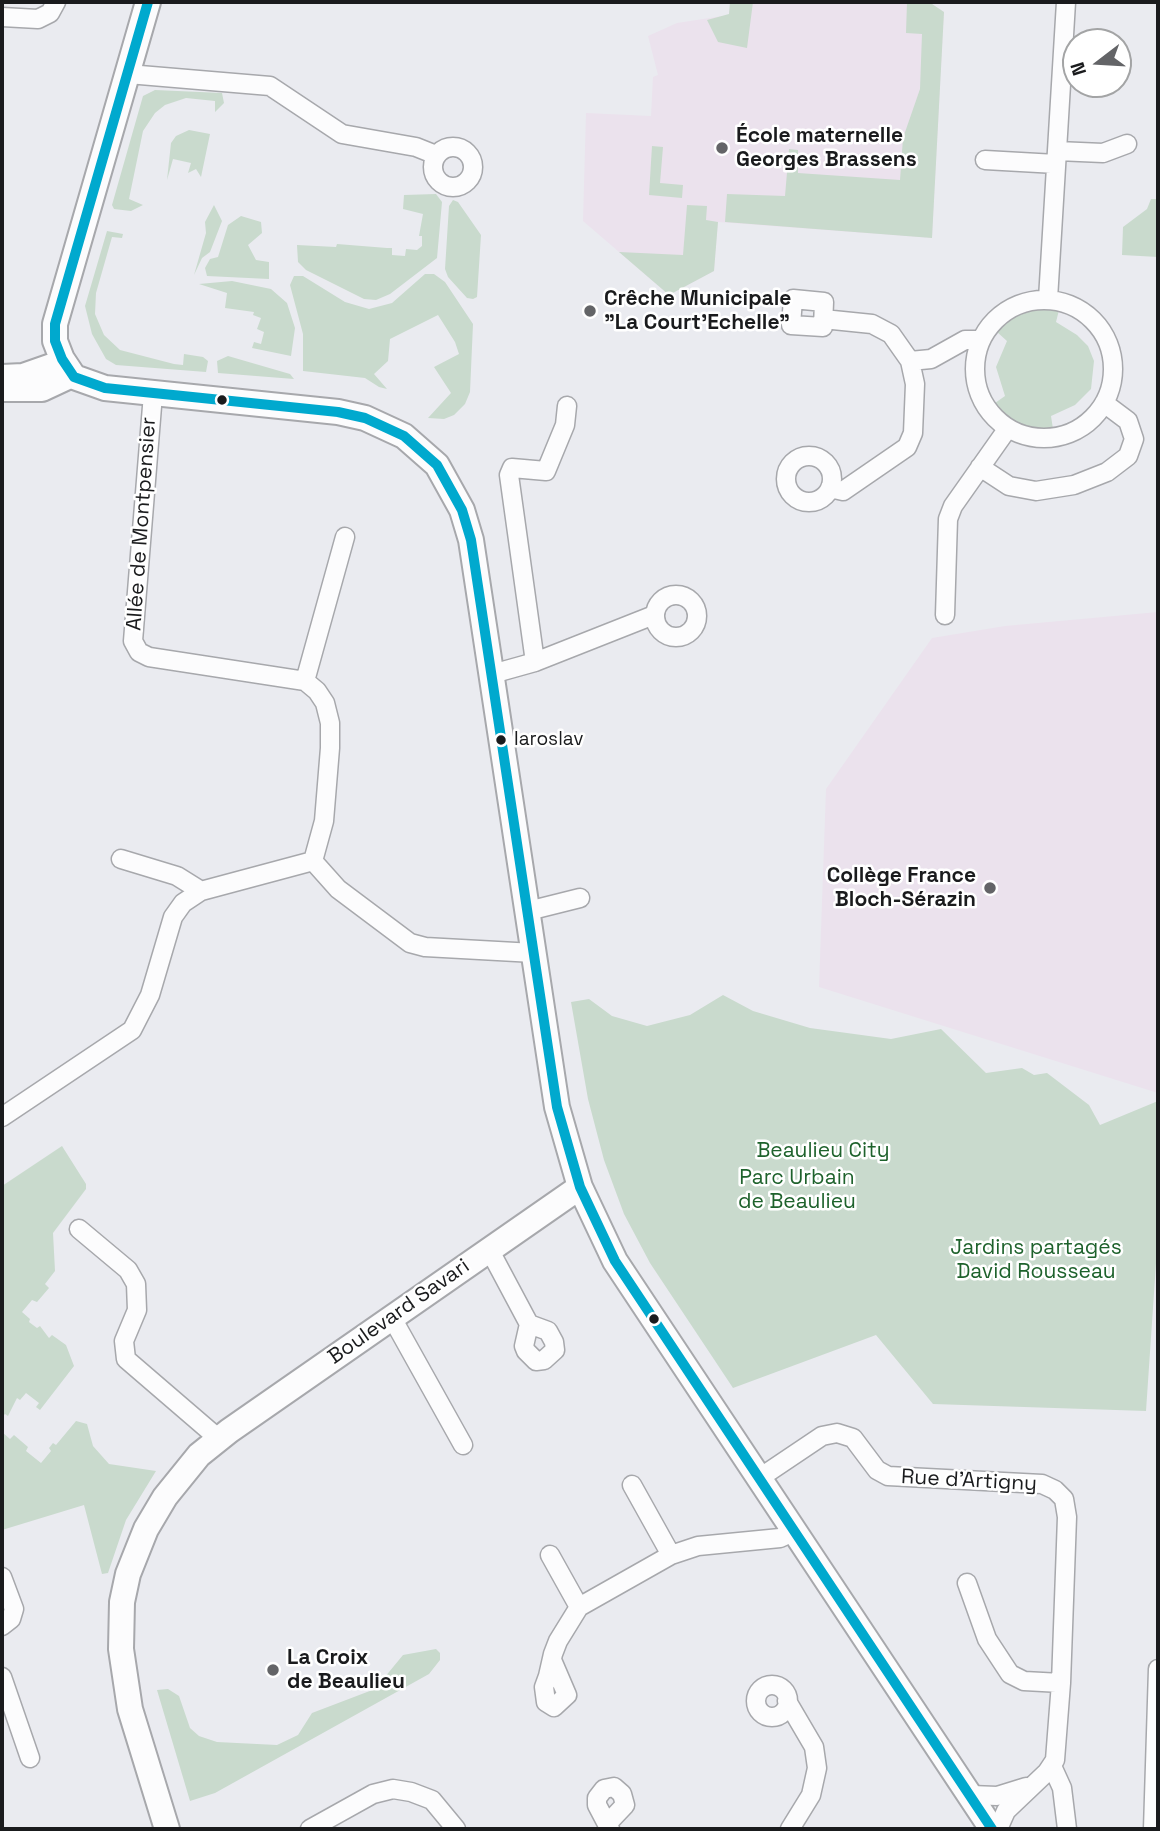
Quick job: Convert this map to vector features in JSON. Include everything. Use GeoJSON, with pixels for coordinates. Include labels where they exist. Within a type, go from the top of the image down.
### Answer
{"type":"FeatureCollection","features":[{"type":"Feature","properties":{"kind":"street"},"geometry":{"type":"LineString","coordinates":[[2,17],[38,19],[50,13],[56,2]]}},
{"type":"Feature","properties":{"kind":"street"},"geometry":{"type":"LineString","coordinates":[[148,2],[55,324],[55,341],[67,368],[95,386],[338,412],[391,428],[417,445],[438,465],[462,510],[471,540],[556,1107],[580,1187],[615,1261],[992,1829]]}},
{"type":"Feature","properties":{"kind":"street"},"geometry":{"type":"LineString","coordinates":[[1048,299],[1066,2]]}},
{"type":"Feature","properties":{"kind":"street"},"geometry":{"type":"LineString","coordinates":[[128,74],[270,86],[342,134],[406,145],[436,155]]}},
{"type":"Feature","properties":{"kind":"street"},"geometry":{"type":"LineString","coordinates":[[985,160],[1103,153],[1127,144]]}},
{"type":"Feature","properties":{"kind":"street"},"geometry":{"type":"LineString","coordinates":[[1048,299],[1074,306],[1086,313],[1105,335],[1113,361],[1113,377],[1104,403],[1088,422],[1063,436],[1039,438],[1008,428],[993,416],[977,385],[975,366],[981,340],[996,319],[1019,304],[1048,299]]}},
{"type":"Feature","properties":{"kind":"street"},"geometry":{"type":"LineString","coordinates":[[823,318],[857,321],[883,328],[902,347],[910,361],[915,384],[912,440],[907,447],[843,491],[830,488]]}},
{"type":"Feature","properties":{"kind":"street"},"geometry":{"type":"LineString","coordinates":[[910,361],[931,359],[959,342],[981,340]]}},
{"type":"Feature","properties":{"kind":"street"},"geometry":{"type":"LineString","coordinates":[[2,377],[67,368]]}},
{"type":"Feature","properties":{"kind":"street"},"geometry":{"type":"LineString","coordinates":[[2,388],[42,389],[67,368]]}},
{"type":"Feature","properties":{"kind":"street","name":"Allée de Montpensier"},"geometry":{"type":"LineString","coordinates":[[153,394],[132,627],[135,647],[152,657],[305,681]]}},
{"type":"Feature","properties":{"kind":"street"},"geometry":{"type":"LineString","coordinates":[[980,467],[1009,486],[1036,491],[1074,485],[1107,472],[1128,456],[1134,439],[1128,421],[1104,403]]}},
{"type":"Feature","properties":{"kind":"street"},"geometry":{"type":"LineString","coordinates":[[535,662],[509,475],[512,468],[546,471],[565,425],[567,406]]}},
{"type":"Feature","properties":{"kind":"street"},"geometry":{"type":"LineString","coordinates":[[945,615],[948,520],[980,467],[1008,428]]}},
{"type":"Feature","properties":{"kind":"street"},"geometry":{"type":"LineString","coordinates":[[313,861],[324,821],[330,723],[325,703],[305,681],[345,537]]}},
{"type":"Feature","properties":{"kind":"street"},"geometry":{"type":"LineString","coordinates":[[492,674],[535,662],[654,615]]}},
{"type":"Feature","properties":{"kind":"street"},"geometry":{"type":"LineString","coordinates":[[121,859],[177,876],[201,891]]}},
{"type":"Feature","properties":{"kind":"street"},"geometry":{"type":"LineString","coordinates":[[2,1117],[132,1030],[150,995],[173,917],[183,903],[201,891],[313,861]]}},
{"type":"Feature","properties":{"kind":"street"},"geometry":{"type":"LineString","coordinates":[[313,861],[338,889],[410,943],[425,947],[534,953]]}},
{"type":"Feature","properties":{"kind":"street"},"geometry":{"type":"LineString","coordinates":[[528,911],[580,898]]}},
{"type":"Feature","properties":{"kind":"street","name":"Boulevard Savari"},"geometry":{"type":"LineString","coordinates":[[167,1829],[126,1690],[121,1649],[122,1602],[135,1552],[164,1497],[199,1455],[219,1439],[391,1316],[580,1187]]}},
{"type":"Feature","properties":{"kind":"street"},"geometry":{"type":"LineString","coordinates":[[79,1229],[128,1270],[136,1284],[136,1310],[124,1341],[126,1359],[219,1439]]}},
{"type":"Feature","properties":{"kind":"street"},"geometry":{"type":"LineString","coordinates":[[489,1249],[529,1324]]}},
{"type":"Feature","properties":{"kind":"street"},"geometry":{"type":"LineString","coordinates":[[391,1316],[463,1445]]}},
{"type":"Feature","properties":{"kind":"street","name":"Rue d'Artigny"},"geometry":{"type":"LineString","coordinates":[[758,1479],[822,1436],[837,1433],[853,1438],[877,1470],[888,1476],[1038,1484],[1055,1490],[1063,1499],[1067,1517],[1059,1743],[1052,1766]]}},
{"type":"Feature","properties":{"kind":"street"},"geometry":{"type":"LineString","coordinates":[[632,1485],[671,1555]]}},
{"type":"Feature","properties":{"kind":"street"},"geometry":{"type":"LineString","coordinates":[[552,1660],[564,1628],[579,1607],[671,1555],[698,1546],[780,1538],[793,1532]]}},
{"type":"Feature","properties":{"kind":"street"},"geometry":{"type":"LineString","coordinates":[[550,1555],[579,1607]]}},
{"type":"Feature","properties":{"kind":"street"},"geometry":{"type":"LineString","coordinates":[[2,1577],[14,1609],[11,1619],[2,1626]]}},
{"type":"Feature","properties":{"kind":"street"},"geometry":{"type":"LineString","coordinates":[[967,1583],[987,1639],[1010,1674],[1024,1681],[1061,1683]]}},
{"type":"Feature","properties":{"kind":"street"},"geometry":{"type":"LineString","coordinates":[[1153,1829],[1158,1669]]}},
{"type":"Feature","properties":{"kind":"street"},"geometry":{"type":"LineString","coordinates":[[2,1677],[30,1758]]}},
{"type":"Feature","properties":{"kind":"street"},"geometry":{"type":"LineString","coordinates":[[787,1701],[814,1747],[817,1768],[811,1795],[790,1829]]}},
{"type":"Feature","properties":{"kind":"street"},"geometry":{"type":"LineString","coordinates":[[998,1829],[1006,1811],[1052,1766],[1062,1788],[1067,1829]]}},
{"type":"Feature","properties":{"kind":"street"},"geometry":{"type":"LineString","coordinates":[[971,1795],[998,1796],[1035,1783]]}},
{"type":"Feature","properties":{"kind":"street"},"geometry":{"type":"LineString","coordinates":[[310,1829],[373,1794],[393,1789],[432,1800],[456,1829]]}},
{"type":"Feature","properties":{"kind":"shaded area","name":"École maternelle Georges Brassens"},"geometry":{"type":"Polygon","coordinates":[[[730,2],[929,2],[944,12],[932,238],[718,222],[714,271],[669,295],[583,221],[586,113],[651,116],[653,77],[658,75],[648,36],[677,23],[729,15],[730,2]]]}},
{"type":"Feature","properties":{"kind":"shaded area","name":"Collège France Bloch-Sérazin"},"geometry":{"type":"Polygon","coordinates":[[[1158,612],[1158,1093],[819,987],[826,789],[932,638],[1005,626],[1158,612]]]}},
{"type":"Feature","properties":{"kind":"green space"},"geometry":{"type":"Polygon","coordinates":[[[730,2],[753,2],[747,48],[718,42],[707,20],[729,14],[730,2]]]}},
{"type":"Feature","properties":{"kind":"green space"},"geometry":{"type":"Polygon","coordinates":[[[907,2],[929,2],[944,12],[932,238],[725,222],[727,194],[785,196],[789,149],[798,150],[798,173],[900,180],[903,138],[920,89],[922,34],[906,33],[907,2]]]}},
{"type":"Feature","properties":{"kind":"green space"},"geometry":{"type":"Polygon","coordinates":[[[155,90],[222,93],[224,103],[215,112],[215,101],[186,98],[165,105],[155,113],[143,131],[129,199],[143,205],[131,211],[114,209],[112,205],[143,96],[155,90]]]}},
{"type":"Feature","properties":{"kind":"green space"},"geometry":{"type":"Polygon","coordinates":[[[189,130],[210,134],[201,177],[196,169],[188,173],[191,163],[173,159],[167,180],[171,143],[176,136],[189,130]]]}},
{"type":"Feature","properties":{"kind":"green space"},"geometry":{"type":"Polygon","coordinates":[[[652,146],[663,147],[660,183],[683,185],[682,198],[649,195],[652,146]]]}},
{"type":"Feature","properties":{"kind":"green space"},"geometry":{"type":"Polygon","coordinates":[[[436,194],[442,202],[437,258],[390,294],[376,300],[364,299],[306,270],[298,262],[297,245],[336,247],[337,244],[392,248],[392,255],[405,256],[406,249],[417,250],[422,246],[422,236],[419,236],[423,214],[403,209],[404,195],[436,194]]]}},
{"type":"Feature","properties":{"kind":"green space"},"geometry":{"type":"Polygon","coordinates":[[[1151,199],[1158,199],[1158,257],[1122,255],[1123,227],[1147,209],[1151,199]]]}},
{"type":"Feature","properties":{"kind":"green space"},"geometry":{"type":"Polygon","coordinates":[[[453,200],[458,202],[481,235],[477,297],[473,299],[467,298],[448,277],[445,269],[449,206],[453,200]]]}},
{"type":"Feature","properties":{"kind":"green space"},"geometry":{"type":"Polygon","coordinates":[[[214,205],[222,221],[210,252],[202,258],[194,275],[206,233],[205,222],[214,205]]]}},
{"type":"Feature","properties":{"kind":"green space"},"geometry":{"type":"Polygon","coordinates":[[[687,205],[707,206],[706,220],[718,222],[714,271],[669,295],[619,252],[683,255],[687,205]]]}},
{"type":"Feature","properties":{"kind":"green space"},"geometry":{"type":"Polygon","coordinates":[[[241,216],[261,222],[262,233],[248,245],[256,260],[269,262],[269,279],[207,276],[205,268],[210,259],[218,257],[228,225],[241,216]]]}},
{"type":"Feature","properties":{"kind":"green space"},"geometry":{"type":"Polygon","coordinates":[[[107,231],[123,234],[122,238],[112,237],[96,293],[95,314],[104,335],[120,350],[174,364],[183,365],[184,354],[203,357],[208,361],[206,372],[116,365],[106,359],[92,334],[85,306],[107,231]]]}},
{"type":"Feature","properties":{"kind":"green space"},"geometry":{"type":"Polygon","coordinates":[[[425,274],[434,274],[445,282],[473,324],[470,392],[465,404],[454,415],[444,419],[428,418],[451,393],[434,367],[459,354],[455,342],[438,315],[390,339],[388,361],[374,374],[387,389],[365,378],[303,371],[303,334],[290,285],[294,276],[303,276],[345,302],[369,309],[392,303],[425,274]]]}},
{"type":"Feature","properties":{"kind":"green space"},"geometry":{"type":"Polygon","coordinates":[[[232,281],[271,289],[287,303],[295,328],[291,356],[252,348],[254,342],[261,344],[264,332],[257,329],[261,318],[253,315],[254,312],[225,308],[227,293],[199,284],[232,281]]]}},
{"type":"Feature","properties":{"kind":"green space"},"geometry":{"type":"Polygon","coordinates":[[[1036,309],[1059,310],[1056,322],[1077,335],[1088,346],[1094,361],[1091,389],[1075,405],[1051,416],[1053,429],[1028,428],[1008,417],[995,403],[1005,396],[996,367],[1007,341],[997,332],[1014,317],[1036,309]]]}},
{"type":"Feature","properties":{"kind":"green space"},"geometry":{"type":"Polygon","coordinates":[[[228,356],[290,374],[294,379],[218,373],[217,361],[228,356]]]}},
{"type":"Feature","properties":{"kind":"green space","name":"Parc Urbain de Beaulieu"},"geometry":{"type":"Polygon","coordinates":[[[723,995],[753,1011],[810,1028],[891,1039],[941,1029],[986,1073],[1022,1068],[1034,1075],[1047,1073],[1089,1105],[1100,1125],[1158,1101],[1158,1234],[1146,1411],[933,1404],[876,1335],[733,1388],[650,1263],[624,1214],[604,1160],[588,1099],[571,1002],[589,999],[612,1016],[647,1026],[690,1015],[723,995]]]}},
{"type":"Feature","properties":{"kind":"green space"},"geometry":{"type":"Polygon","coordinates":[[[62,1146],[86,1184],[86,1189],[53,1233],[55,1271],[45,1284],[49,1288],[37,1302],[32,1300],[22,1312],[30,1319],[29,1322],[37,1328],[40,1326],[49,1338],[52,1335],[66,1345],[74,1366],[40,1410],[36,1407],[39,1403],[26,1393],[20,1400],[17,1398],[8,1416],[5,1414],[2,1417],[2,1186],[62,1146]]]}},
{"type":"Feature","properties":{"kind":"green space"},"geometry":{"type":"Polygon","coordinates":[[[76,1421],[87,1424],[93,1446],[109,1464],[156,1471],[126,1520],[108,1573],[102,1574],[84,1505],[2,1530],[2,1432],[10,1439],[14,1435],[28,1447],[26,1451],[41,1463],[51,1451],[49,1448],[53,1443],[56,1445],[76,1421]]]}},
{"type":"Feature","properties":{"kind":"green space"},"geometry":{"type":"Polygon","coordinates":[[[436,1649],[440,1653],[440,1660],[429,1674],[215,1793],[190,1801],[157,1690],[168,1689],[179,1696],[190,1728],[199,1736],[217,1742],[277,1745],[298,1735],[312,1713],[375,1689],[403,1655],[436,1649]]]}},
{"type":"Feature","properties":{"kind":"transit line"},"geometry":{"type":"LineString","coordinates":[[148,2],[55,324],[55,341],[62,359],[74,377],[105,388],[338,412],[365,418],[404,436],[437,465],[462,510],[471,540],[557,1107],[580,1187],[615,1261],[992,1829]]}},
{"type":"Feature","properties":{"kind":"place","name":"École maternelle Georges Brassens"},"geometry":{"type":"Point","coordinates":[722,148]}},
{"type":"Feature","properties":{"kind":"place","name":"Crêche Municipale \"La Court'Echelle\""},"geometry":{"type":"Point","coordinates":[590,311]}},
{"type":"Feature","properties":{"kind":"place","name":"Iaroslav"},"geometry":{"type":"Point","coordinates":[501,740]}},
{"type":"Feature","properties":{"kind":"place","name":"Collège France Bloch-Sérazin"},"geometry":{"type":"Point","coordinates":[990,888]}},
{"type":"Feature","properties":{"kind":"place","name":"La Croix de Beaulieu"},"geometry":{"type":"Point","coordinates":[273,1670]}},
{"type":"Feature","properties":{"kind":"park label","name":"Beaulieu City"},"geometry":{"type":"Point","coordinates":[823,1151]}},
{"type":"Feature","properties":{"kind":"park label","name":"Jardins partagés David Rousseau"},"geometry":{"type":"Point","coordinates":[1036,1260]}}]}
